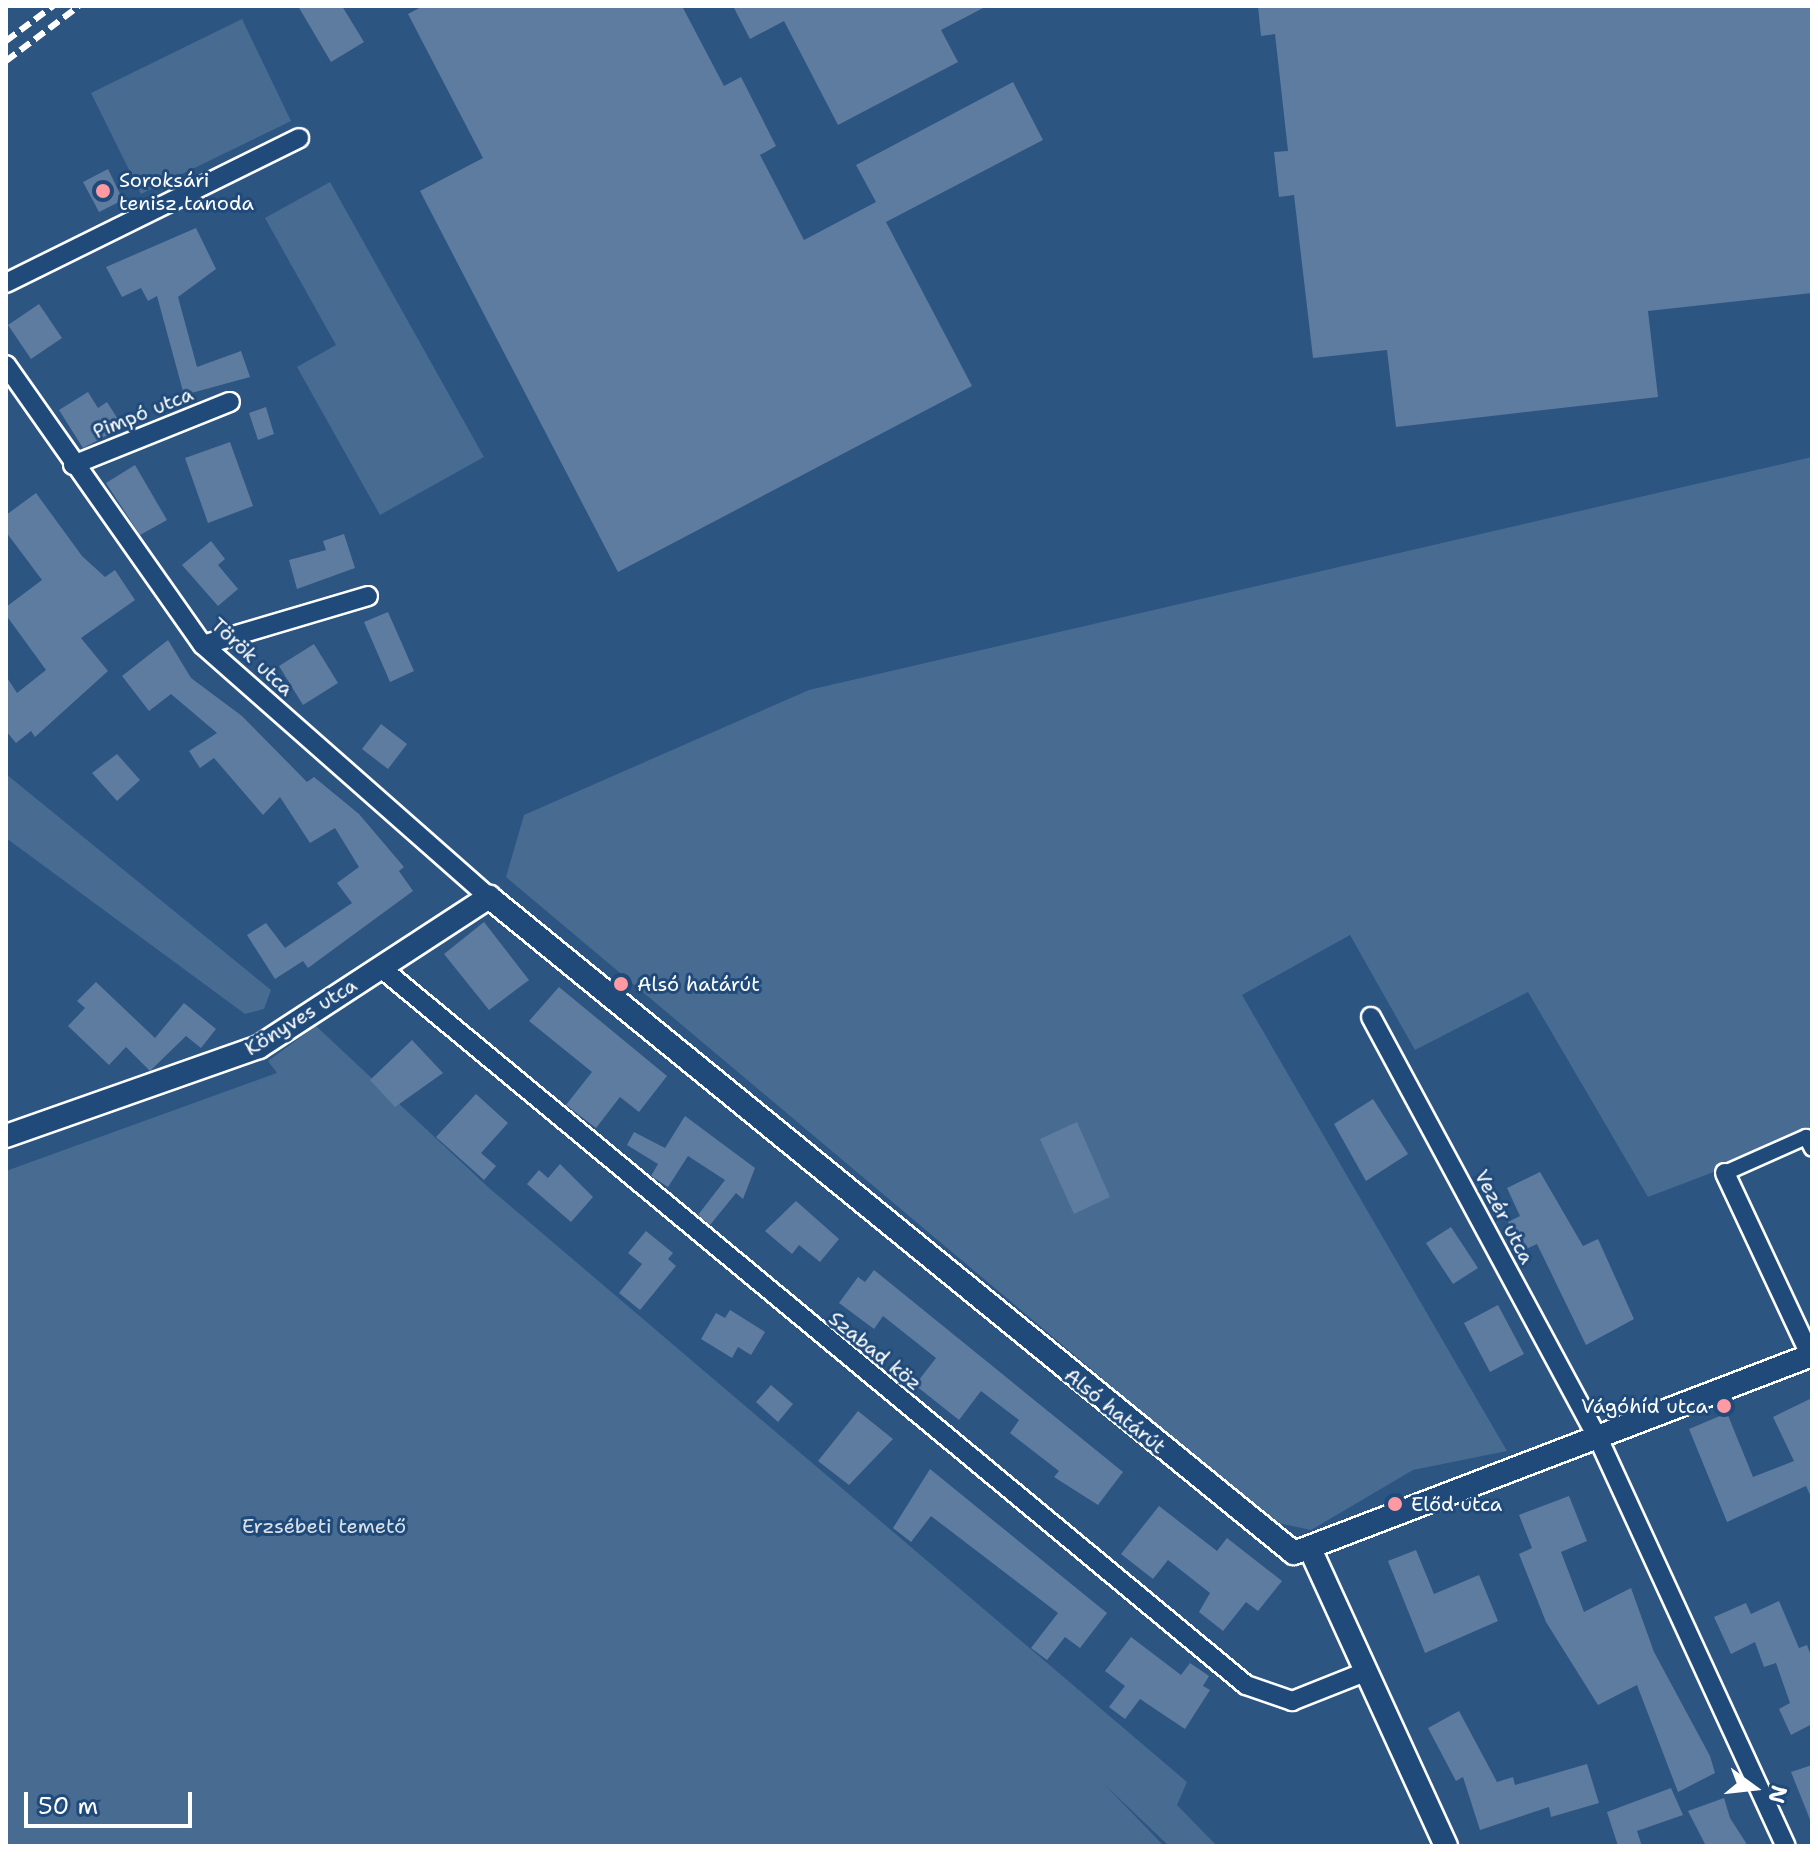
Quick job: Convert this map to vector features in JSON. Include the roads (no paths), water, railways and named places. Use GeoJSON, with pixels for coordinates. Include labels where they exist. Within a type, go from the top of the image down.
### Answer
{"type":"FeatureCollection","features":[{"type":"Feature","properties":{"kind":"street"},"geometry":{"type":"LineString","coordinates":[[6,283],[299,138]]}},
{"type":"Feature","properties":{"kind":"street","name":"Török utca"},"geometry":{"type":"LineString","coordinates":[[6,365],[73,465],[203,645],[489,897]]}},
{"type":"Feature","properties":{"kind":"street","name":"Pimpó utca"},"geometry":{"type":"LineString","coordinates":[[73,465],[230,402]]}},
{"type":"Feature","properties":{"kind":"street"},"geometry":{"type":"LineString","coordinates":[[203,645],[368,596]]}},
{"type":"Feature","properties":{"kind":"street","name":"Könyves utca"},"geometry":{"type":"LineString","coordinates":[[6,1136],[259,1047],[489,897]]}},
{"type":"Feature","properties":{"kind":"street","name":"Alsó határút"},"geometry":{"type":"LineString","coordinates":[[489,897],[1279,1546],[1311,1551]]}},
{"type":"Feature","properties":{"kind":"street","name":"Szabad köz"},"geometry":{"type":"LineString","coordinates":[[380,967],[1246,1685],[1292,1701],[1365,1672]]}},
{"type":"Feature","properties":{"kind":"street","name":"Vezér utca"},"geometry":{"type":"LineString","coordinates":[[1371,1017],[1598,1438]]}},
{"type":"Feature","properties":{"kind":"street"},"geometry":{"type":"LineString","coordinates":[[1446,1846],[1311,1551],[1812,1357],[1725,1173],[1806,1137],[1812,1149]]}},
{"type":"Feature","properties":{"kind":"street"},"geometry":{"type":"LineString","coordinates":[[1598,1438],[1786,1846]]}},
{"type":"Feature","properties":{"kind":"railway"},"geometry":{"type":"LineString","coordinates":[[6,41],[53,6]]}},
{"type":"Feature","properties":{"kind":"railway"},"geometry":{"type":"LineString","coordinates":[[6,61],[79,6]]}},
{"type":"Feature","properties":{"kind":"place","name":"Soroksári tenisz tanoda"},"geometry":{"type":"Point","coordinates":[103,191]}},
{"type":"Feature","properties":{"kind":"place","name":"Alsó határút"},"geometry":{"type":"Point","coordinates":[621,984]}},
{"type":"Feature","properties":{"kind":"place","name":"Vágóhíd utca"},"geometry":{"type":"Point","coordinates":[1724,1406]}},
{"type":"Feature","properties":{"kind":"place","name":"Előd utca"},"geometry":{"type":"Point","coordinates":[1395,1504]}},
{"type":"Feature","properties":{"kind":"park label","name":"Erzsébeti temető"},"geometry":{"type":"Point","coordinates":[324,1526]}}]}
